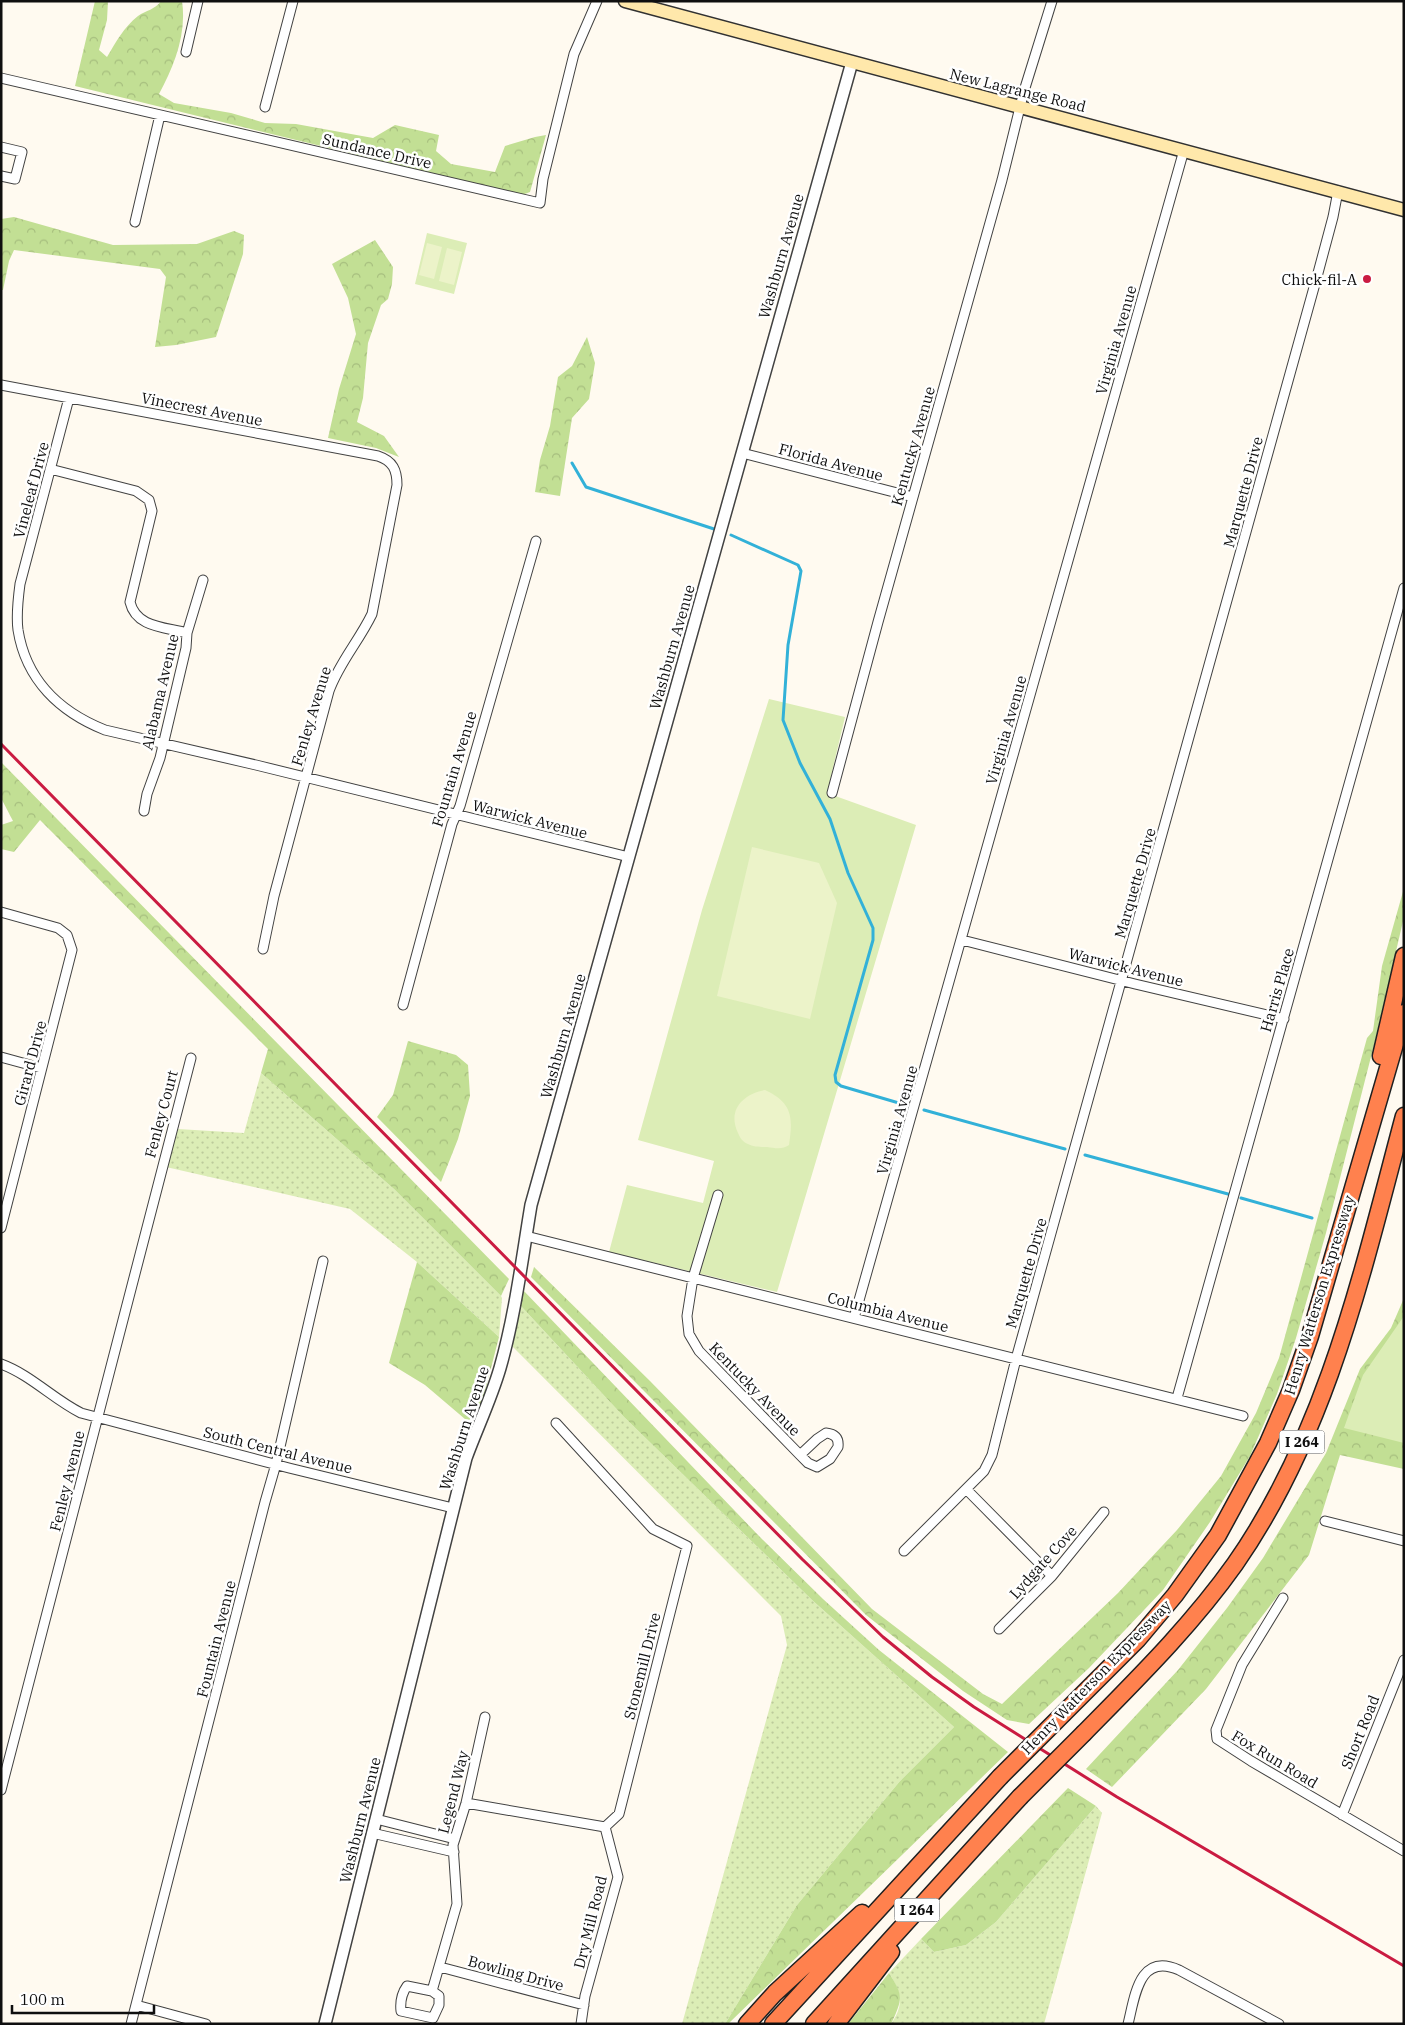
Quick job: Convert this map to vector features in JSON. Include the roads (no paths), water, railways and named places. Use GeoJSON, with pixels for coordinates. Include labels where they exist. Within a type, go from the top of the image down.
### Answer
{"type":"FeatureCollection","features":[{"type":"Feature","properties":{"kind":"highway"},"geometry":{"type":"LineString","coordinates":[[1341,1226],[1404,956]]}},
{"type":"Feature","properties":{"kind":"highway","name":"Henry Watterson Expressway"},"geometry":{"type":"LineString","coordinates":[[773,2024],[1000,1777],[1138,1639],[1175,1595],[1218,1535],[1241,1496],[1268,1443],[1291,1390],[1310,1336],[1404,1013]]}},
{"type":"Feature","properties":{"kind":"highway","name":"Henry Watterson Expressway"},"geometry":{"type":"LineString","coordinates":[[814,2024],[1020,1797],[1158,1658],[1189,1623],[1236,1562],[1293,1463],[1324,1389],[1367,1253],[1404,1116]]}},
{"type":"Feature","properties":{"kind":"highway"},"geometry":{"type":"LineString","coordinates":[[1367,1253],[1404,1156]]}},
{"type":"Feature","properties":{"kind":"highway"},"geometry":{"type":"LineString","coordinates":[[747,2024],[775,1993],[950,1832]]}},
{"type":"Feature","properties":{"kind":"highway"},"geometry":{"type":"LineString","coordinates":[[836,2024],[972,1850]]}},
{"type":"Feature","properties":{"kind":"main road","name":"New Lagrange Road"},"geometry":{"type":"LineString","coordinates":[[625,1],[1404,210]]}},
{"type":"Feature","properties":{"kind":"street"},"geometry":{"type":"LineString","coordinates":[[186,52],[198,1]]}},
{"type":"Feature","properties":{"kind":"street"},"geometry":{"type":"LineString","coordinates":[[265,107],[293,1]]}},
{"type":"Feature","properties":{"kind":"street","name":"Sundance Drive"},"geometry":{"type":"LineString","coordinates":[[1,78],[540,203],[543,179],[574,54],[597,1]]}},
{"type":"Feature","properties":{"kind":"street","name":"Kentucky Avenue"},"geometry":{"type":"LineString","coordinates":[[832,793],[1002,180],[1027,80],[1052,1]]}},
{"type":"Feature","properties":{"kind":"street","name":"Washburn Avenue"},"geometry":{"type":"LineString","coordinates":[[325,2024],[466,1458],[502,1361],[536,1188],[852,62]]}},
{"type":"Feature","properties":{"kind":"street"},"geometry":{"type":"LineString","coordinates":[[135,222],[160,115]]}},
{"type":"Feature","properties":{"kind":"street"},"geometry":{"type":"LineString","coordinates":[[1,147],[22,152],[15,179],[1,176]]}},
{"type":"Feature","properties":{"kind":"street","name":"Virginia Avenue"},"geometry":{"type":"LineString","coordinates":[[854,1318],[1184,150]]}},
{"type":"Feature","properties":{"kind":"street","name":"Marquette Drive"},"geometry":{"type":"LineString","coordinates":[[904,1551],[967,1490],[984,1471],[992,1454],[1016,1358],[1318,273],[1338,191]]}},
{"type":"Feature","properties":{"kind":"street","name":"Vinecrest Avenue"},"geometry":{"type":"LineString","coordinates":[[1,385],[378,456],[385,458],[395,467]]}},
{"type":"Feature","properties":{"kind":"street","name":"Vineleaf Drive"},"geometry":{"type":"LineString","coordinates":[[69,398],[20,584],[17,608],[18,630],[28,662],[43,687],[64,708],[84,721],[105,730],[163,744]]}},
{"type":"Feature","properties":{"kind":"street","name":"Florida Avenue"},"geometry":{"type":"LineString","coordinates":[[742,453],[913,497]]}},
{"type":"Feature","properties":{"kind":"street","name":"Fenley Avenue"},"geometry":{"type":"LineString","coordinates":[[263,949],[274,896],[333,680],[342,661],[362,634],[372,614],[397,485],[395,467]]}},
{"type":"Feature","properties":{"kind":"street"},"geometry":{"type":"LineString","coordinates":[[50,469],[136,491],[148,500],[152,511],[130,602],[131,608],[135,615],[146,623],[188,633]]}},
{"type":"Feature","properties":{"kind":"street","name":"Fountain Avenue"},"geometry":{"type":"LineString","coordinates":[[403,1005],[452,824],[536,541]]}},
{"type":"Feature","properties":{"kind":"street","name":"Alabama Avenue"},"geometry":{"type":"LineString","coordinates":[[144,811],[163,744],[188,633],[203,580]]}},
{"type":"Feature","properties":{"kind":"street","name":"Harris Place"},"geometry":{"type":"LineString","coordinates":[[1177,1398],[1404,588]]}},
{"type":"Feature","properties":{"kind":"street","name":"Warwick Avenue"},"geometry":{"type":"LineString","coordinates":[[163,744],[629,857]]}},
{"type":"Feature","properties":{"kind":"street","name":"Girard Drive"},"geometry":{"type":"LineString","coordinates":[[1,912],[58,928],[67,935],[72,950],[54,1027],[41,1068],[1,1228]]}},
{"type":"Feature","properties":{"kind":"street","name":"Warwick Avenue"},"geometry":{"type":"LineString","coordinates":[[962,940],[1284,1019]]}},
{"type":"Feature","properties":{"kind":"street"},"geometry":{"type":"LineString","coordinates":[[1,1057],[41,1068]]}},
{"type":"Feature","properties":{"kind":"street","name":"Fenley Court"},"geometry":{"type":"LineString","coordinates":[[158,1178],[190,1058]]}},
{"type":"Feature","properties":{"kind":"street","name":"Fenley Avenue"},"geometry":{"type":"LineString","coordinates":[[1,1790],[158,1178]]}},
{"type":"Feature","properties":{"kind":"street","name":"Kentucky Avenue"},"geometry":{"type":"LineString","coordinates":[[718,1194],[694,1278],[687,1316],[692,1340],[713,1367],[800,1456]]}},
{"type":"Feature","properties":{"kind":"street","name":"Columbia Avenue"},"geometry":{"type":"LineString","coordinates":[[526,1236],[1243,1416]]}},
{"type":"Feature","properties":{"kind":"street","name":"Fountain Avenue"},"geometry":{"type":"LineString","coordinates":[[132,2024],[276,1464],[323,1261]]}},
{"type":"Feature","properties":{"kind":"street","name":"South Central Avenue"},"geometry":{"type":"LineString","coordinates":[[1,1364],[23,1375],[66,1406],[81,1413],[453,1508]]}},
{"type":"Feature","properties":{"kind":"street","name":"Stonemill Drive"},"geometry":{"type":"LineString","coordinates":[[556,1423],[653,1529],[687,1546],[619,1814],[605,1827]]}},
{"type":"Feature","properties":{"kind":"street"},"geometry":{"type":"LineString","coordinates":[[967,1490],[1052,1576]]}},
{"type":"Feature","properties":{"kind":"street","name":"Lydgate Cove"},"geometry":{"type":"LineString","coordinates":[[999,1629],[1052,1576],[1104,1512]]}},
{"type":"Feature","properties":{"kind":"street"},"geometry":{"type":"LineString","coordinates":[[1324,1521],[1404,1541]]}},
{"type":"Feature","properties":{"kind":"street","name":"Fox Run Road"},"geometry":{"type":"LineString","coordinates":[[1283,1598],[1242,1665],[1216,1730],[1216,1736],[1219,1741],[1251,1761],[1404,1851]]}},
{"type":"Feature","properties":{"kind":"street","name":"Short Road"},"geometry":{"type":"LineString","coordinates":[[1342,1815],[1404,1660]]}},
{"type":"Feature","properties":{"kind":"street"},"geometry":{"type":"LineString","coordinates":[[1393,1687],[1404,1689]]}},
{"type":"Feature","properties":{"kind":"street","name":"Legend Way"},"geometry":{"type":"LineString","coordinates":[[432,1991],[457,1904],[455,1839],[466,1803],[485,1717]]}},
{"type":"Feature","properties":{"kind":"street"},"geometry":{"type":"LineString","coordinates":[[466,1803],[605,1827]]}},
{"type":"Feature","properties":{"kind":"street"},"geometry":{"type":"LineString","coordinates":[[376,1819],[455,1839]]}},
{"type":"Feature","properties":{"kind":"street","name":"Dry Mill Road"},"geometry":{"type":"LineString","coordinates":[[581,2024],[584,2005],[618,1877],[605,1827]]}},
{"type":"Feature","properties":{"kind":"street"},"geometry":{"type":"LineString","coordinates":[[372,1833],[454,1852]]}},
{"type":"Feature","properties":{"kind":"street"},"geometry":{"type":"LineString","coordinates":[[1128,2024],[1139,1981],[1151,1969],[1166,1966],[1180,1970],[1280,2024]]}},
{"type":"Feature","properties":{"kind":"street","name":"Bowling Drive"},"geometry":{"type":"LineString","coordinates":[[440,1967],[584,2005]]}},
{"type":"Feature","properties":{"kind":"street","name":"Legend Way"},"geometry":{"type":"LineString","coordinates":[[407,1986],[432,1991],[439,1996],[439,2005],[433,2018],[401,2011],[400,2004],[407,1986]]}},
{"type":"Feature","properties":{"kind":"street"},"geometry":{"type":"LineString","coordinates":[[136,2005],[206,2024]]}},
{"type":"Feature","properties":{"kind":"waterway"},"geometry":{"type":"LineString","coordinates":[[572,463],[586,487],[714,529]]}},
{"type":"Feature","properties":{"kind":"waterway"},"geometry":{"type":"LineString","coordinates":[[731,535],[798,565],[801,571],[788,645],[783,720],[800,763],[830,819],[848,873],[873,928],[873,940],[835,1075],[836,1082],[841,1086],[909,1106]]}},
{"type":"Feature","properties":{"kind":"waterway"},"geometry":{"type":"LineString","coordinates":[[924,1110],[1065,1149]]}},
{"type":"Feature","properties":{"kind":"waterway"},"geometry":{"type":"LineString","coordinates":[[1085,1155],[1228,1194]]}},
{"type":"Feature","properties":{"kind":"waterway"},"geometry":{"type":"LineString","coordinates":[[1241,1198],[1312,1218]]}},
{"type":"Feature","properties":{"kind":"railway"},"geometry":{"type":"LineString","coordinates":[[1,744],[802,1559],[883,1637],[932,1677],[974,1707],[1117,1797],[1404,1966]]}},
{"type":"Feature","properties":{"kind":"place","name":"Chick-fil-A"},"geometry":{"type":"Point","coordinates":[1367,279]}}]}
